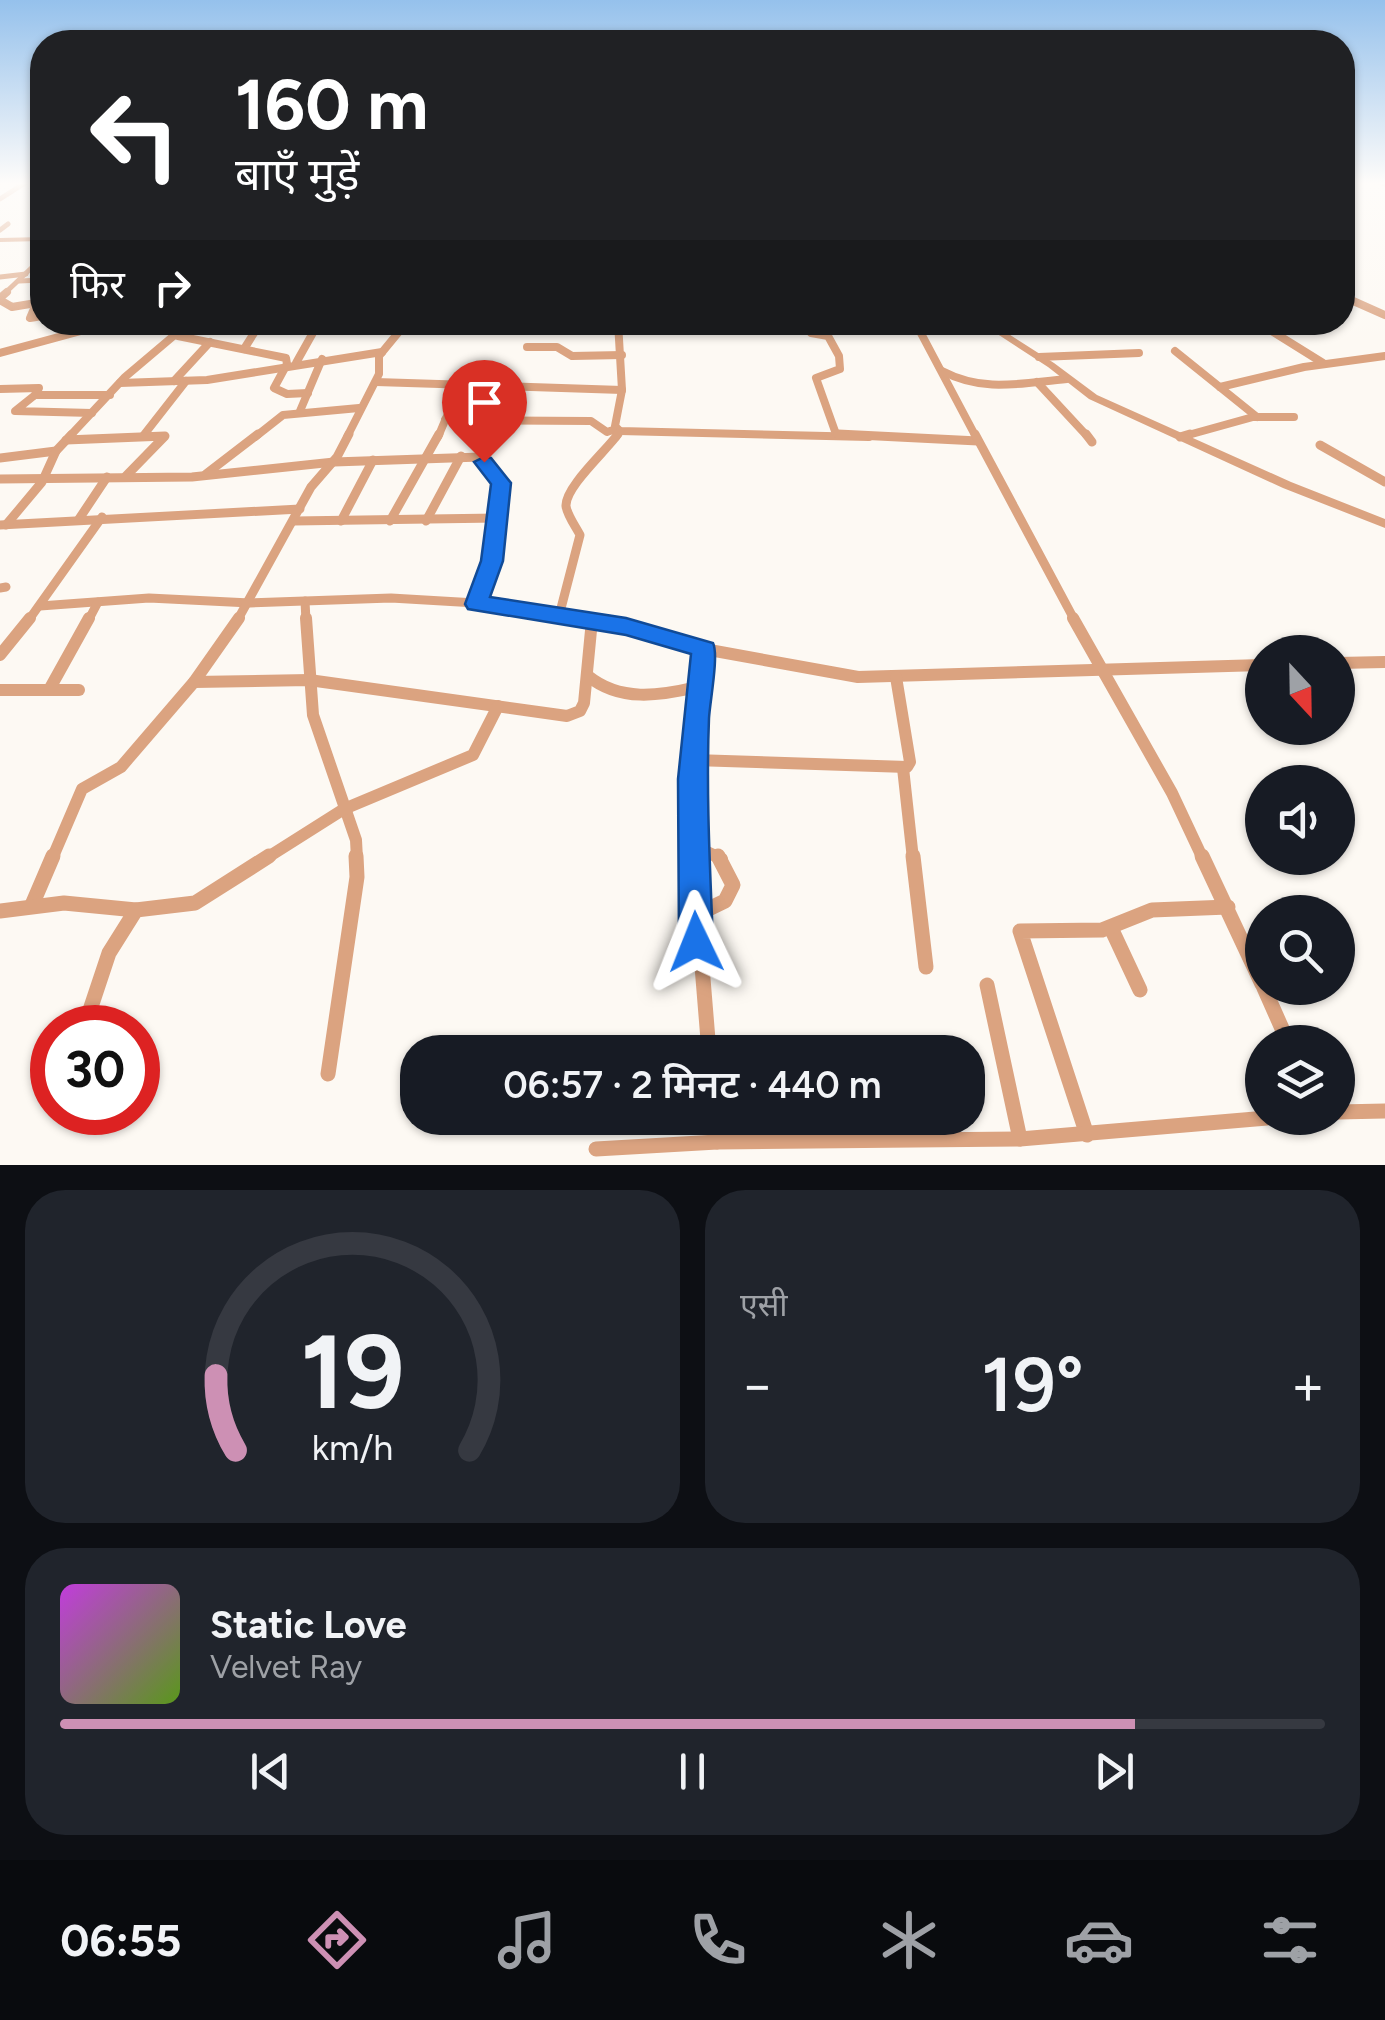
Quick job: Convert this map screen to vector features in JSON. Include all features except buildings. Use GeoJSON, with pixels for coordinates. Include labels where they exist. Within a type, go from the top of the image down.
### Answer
{"type":"FeatureCollection","features":[{"type":"Feature","properties":{"kind":"street"},"geometry":{"type":"LineString","coordinates":[[30,271],[0,299],[12,307],[30,304]]}},
{"type":"Feature","properties":{"kind":"street"},"geometry":{"type":"LineString","coordinates":[[0,277],[27,274]]}},
{"type":"Feature","properties":{"kind":"street"},"geometry":{"type":"LineString","coordinates":[[19,281],[30,281]]}},
{"type":"Feature","properties":{"kind":"street"},"geometry":{"type":"LineString","coordinates":[[1355,302],[1385,316]]}},
{"type":"Feature","properties":{"kind":"street"},"geometry":{"type":"LineString","coordinates":[[0,353],[66,335]]}},
{"type":"Feature","properties":{"kind":"street"},"geometry":{"type":"LineString","coordinates":[[244,348],[252,335]]}},
{"type":"Feature","properties":{"kind":"street"},"geometry":{"type":"LineString","coordinates":[[308,393],[276,391],[274,383],[310,335]]}},
{"type":"Feature","properties":{"kind":"street"},"geometry":{"type":"LineString","coordinates":[[32,905],[82,789],[116,773],[194,682],[250,603],[311,487],[334,462],[376,382],[382,352],[396,335]]}},
{"type":"Feature","properties":{"kind":"street"},"geometry":{"type":"LineString","coordinates":[[559,616],[580,535],[566,508],[567,500],[573,486],[603,456],[618,430],[622,390],[620,335]]}},
{"type":"Feature","properties":{"kind":"street"},"geometry":{"type":"LineString","coordinates":[[822,335],[828,336],[839,356],[840,369],[816,378],[836,434]]}},
{"type":"Feature","properties":{"kind":"street"},"geometry":{"type":"LineString","coordinates":[[922,335],[1100,670],[1172,793],[1245,945]]}},
{"type":"Feature","properties":{"kind":"street"},"geometry":{"type":"LineString","coordinates":[[1004,335],[1092,397],[1385,524]]}},
{"type":"Feature","properties":{"kind":"street"},"geometry":{"type":"LineString","coordinates":[[1278,335],[1324,364]]}},
{"type":"Feature","properties":{"kind":"street"},"geometry":{"type":"LineString","coordinates":[[3,525],[42,482],[56,451],[66,440],[120,382],[178,336],[244,348],[292,363]]}},
{"type":"Feature","properties":{"kind":"street"},"geometry":{"type":"LineString","coordinates":[[174,381],[210,342]]}},
{"type":"Feature","properties":{"kind":"street"},"geometry":{"type":"LineString","coordinates":[[527,347],[557,347],[565,354],[577,356],[622,355]]}},
{"type":"Feature","properties":{"kind":"street"},"geometry":{"type":"LineString","coordinates":[[1174,351],[1257,417]]}},
{"type":"Feature","properties":{"kind":"street"},"geometry":{"type":"LineString","coordinates":[[120,382],[186,380],[382,352]]}},
{"type":"Feature","properties":{"kind":"street"},"geometry":{"type":"LineString","coordinates":[[1039,356],[1139,353]]}},
{"type":"Feature","properties":{"kind":"street"},"geometry":{"type":"LineString","coordinates":[[1220,387],[1324,364],[1385,356]]}},
{"type":"Feature","properties":{"kind":"street"},"geometry":{"type":"LineString","coordinates":[[300,411],[322,360]]}},
{"type":"Feature","properties":{"kind":"street"},"geometry":{"type":"LineString","coordinates":[[942,372],[973,385],[1067,378]]}},
{"type":"Feature","properties":{"kind":"street"},"geometry":{"type":"LineString","coordinates":[[143,436],[186,380]]}},
{"type":"Feature","properties":{"kind":"street"},"geometry":{"type":"LineString","coordinates":[[376,382],[622,390]]}},
{"type":"Feature","properties":{"kind":"street"},"geometry":{"type":"LineString","coordinates":[[390,521],[429,458],[461,382]]}},
{"type":"Feature","properties":{"kind":"street"},"geometry":{"type":"LineString","coordinates":[[1037,382],[1092,442]]}},
{"type":"Feature","properties":{"kind":"street"},"geometry":{"type":"LineString","coordinates":[[0,389],[39,388],[15,411],[92,413]]}},
{"type":"Feature","properties":{"kind":"street"},"geometry":{"type":"LineString","coordinates":[[36,395],[110,395]]}},
{"type":"Feature","properties":{"kind":"street"},"geometry":{"type":"LineString","coordinates":[[203,476],[273,420],[300,411],[359,408]]}},
{"type":"Feature","properties":{"kind":"street"},"geometry":{"type":"LineString","coordinates":[[1180,437],[1257,417],[1294,417]]}},
{"type":"Feature","properties":{"kind":"street"},"geometry":{"type":"LineString","coordinates":[[445,420],[591,421],[604,431],[836,434],[894,440],[978,441]]}},
{"type":"Feature","properties":{"kind":"street"},"geometry":{"type":"LineString","coordinates":[[66,440],[166,437],[125,477]]}},
{"type":"Feature","properties":{"kind":"street"},"geometry":{"type":"LineString","coordinates":[[1320,445],[1385,482]]}},
{"type":"Feature","properties":{"kind":"street"},"geometry":{"type":"LineString","coordinates":[[0,458],[56,451]]}},
{"type":"Feature","properties":{"kind":"street"},"geometry":{"type":"LineString","coordinates":[[426,521],[461,456]]}},
{"type":"Feature","properties":{"kind":"street"},"geometry":{"type":"LineString","coordinates":[[0,479],[42,482],[203,476],[334,462],[480,457],[500,479],[492,561],[476,604]]}},
{"type":"Feature","properties":{"kind":"street"},"geometry":{"type":"LineString","coordinates":[[341,521],[374,460]]}},
{"type":"Feature","properties":{"kind":"street"},"geometry":{"type":"LineString","coordinates":[[79,518],[108,477]]}},
{"type":"Feature","properties":{"kind":"street"},"geometry":{"type":"LineString","coordinates":[[3,525],[300,509]]}},
{"type":"Feature","properties":{"kind":"street"},"geometry":{"type":"LineString","coordinates":[[0,655],[40,606],[102,517]]}},
{"type":"Feature","properties":{"kind":"street"},"geometry":{"type":"LineString","coordinates":[[294,521],[497,518]]}},
{"type":"Feature","properties":{"kind":"street"},"geometry":{"type":"LineString","coordinates":[[40,606],[149,598],[250,603],[391,598],[476,604],[592,620],[704,649],[858,677],[1245,666]]}},
{"type":"Feature","properties":{"kind":"street"},"geometry":{"type":"LineString","coordinates":[[305,600],[312,715],[356,840],[357,876],[328,1074]]}},
{"type":"Feature","properties":{"kind":"street"},"geometry":{"type":"LineString","coordinates":[[49,690],[98,602]]}},
{"type":"Feature","properties":{"kind":"street"},"geometry":{"type":"LineString","coordinates":[[194,682],[309,680],[575,714],[584,703],[592,620]]}},
{"type":"Feature","properties":{"kind":"street"},"geometry":{"type":"LineString","coordinates":[[704,649],[697,687],[694,760],[694,916],[708,1035]]}},
{"type":"Feature","properties":{"kind":"street"},"geometry":{"type":"LineString","coordinates":[[1355,663],[1385,662]]}},
{"type":"Feature","properties":{"kind":"street"},"geometry":{"type":"LineString","coordinates":[[588,676],[603,691],[616,694],[664,694],[697,687]]}},
{"type":"Feature","properties":{"kind":"street"},"geometry":{"type":"LineString","coordinates":[[694,760],[903,768],[910,762],[896,677]]}},
{"type":"Feature","properties":{"kind":"street"},"geometry":{"type":"LineString","coordinates":[[0,690],[79,690]]}},
{"type":"Feature","properties":{"kind":"street"},"geometry":{"type":"LineString","coordinates":[[0,912],[64,903],[136,910],[178,907],[212,896],[344,809],[387,788],[473,756],[498,706]]}},
{"type":"Feature","properties":{"kind":"street"},"geometry":{"type":"LineString","coordinates":[[903,768],[926,967]]}},
{"type":"Feature","properties":{"kind":"street"},"geometry":{"type":"LineString","coordinates":[[694,846],[722,858],[733,885],[726,900],[694,916]]}},
{"type":"Feature","properties":{"kind":"street"},"geometry":{"type":"LineString","coordinates":[[1087,1135],[1020,934],[1023,929],[1111,928],[1152,910],[1228,906]]}},
{"type":"Feature","properties":{"kind":"street"},"geometry":{"type":"LineString","coordinates":[[92,1005],[109,952],[136,910]]}},
{"type":"Feature","properties":{"kind":"street"},"geometry":{"type":"LineString","coordinates":[[1111,928],[1140,990]]}},
{"type":"Feature","properties":{"kind":"street"},"geometry":{"type":"LineString","coordinates":[[986,985],[1020,1139]]}},
{"type":"Feature","properties":{"kind":"street"},"geometry":{"type":"LineString","coordinates":[[1355,1112],[1385,1111]]}},
{"type":"Feature","properties":{"kind":"street"},"geometry":{"type":"LineString","coordinates":[[596,1149],[718,1142],[1020,1139],[1245,1120]]}},
{"type":"Feature","properties":{"kind":"street"},"geometry":{"type":"LineString","coordinates":[[717,1135],[718,1142]]}},
{"type":"Feature","properties":{"kind":"route"},"geometry":{"type":"LineString","coordinates":[[484,462],[501,483],[492,561],[476,604],[592,620],[704,649],[697,687],[692,779],[696,942]]}}]}
